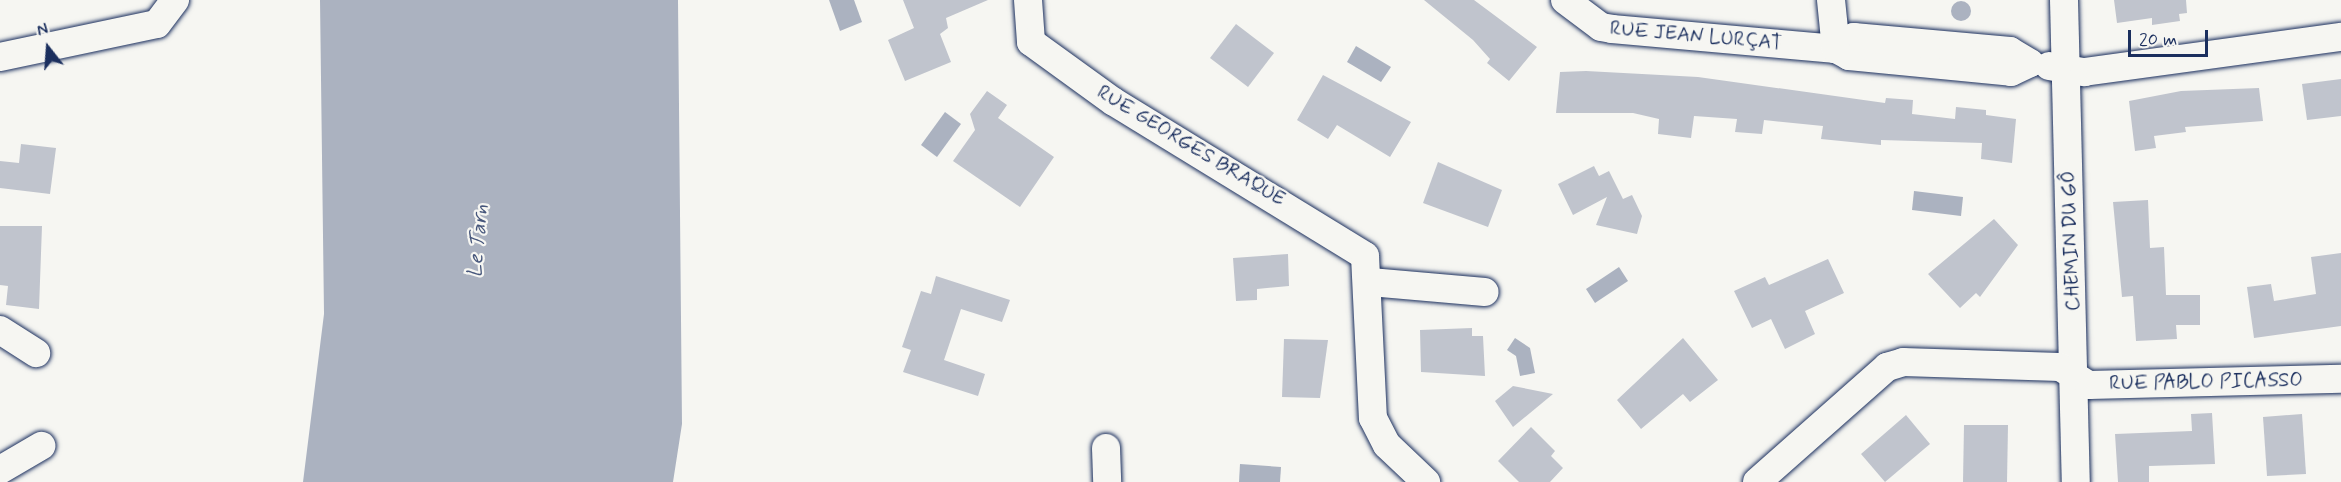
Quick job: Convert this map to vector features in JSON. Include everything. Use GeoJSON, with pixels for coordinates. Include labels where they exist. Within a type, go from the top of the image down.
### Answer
{"type":"FeatureCollection","features":[{"type":"Feature","properties":{"kind":"street"},"geometry":{"type":"LineString","coordinates":[[0,57],[157,24],[175,0]]}},
{"type":"Feature","properties":{"kind":"street","name":"RUE GEORGES BRAQUE"},"geometry":{"type":"LineString","coordinates":[[1028,0],[1031,42],[1114,102],[1347,240],[1365,256],[1370,282],[1373,418],[1387,445],[1426,482]]}},
{"type":"Feature","properties":{"kind":"street","name":"RUE JEAN LURÇAT"},"geometry":{"type":"LineString","coordinates":[[1565,0],[1601,27],[1836,49],[1849,56],[2011,72],[2030,63],[2084,72],[2341,37]]}},
{"type":"Feature","properties":{"kind":"street"},"geometry":{"type":"LineString","coordinates":[[1831,0],[1836,49]]}},
{"type":"Feature","properties":{"kind":"street","name":"CHEMIN DU GÔ"},"geometry":{"type":"LineString","coordinates":[[2064,0],[2076,482]]}},
{"type":"Feature","properties":{"kind":"street"},"geometry":{"type":"LineString","coordinates":[[1370,282],[1485,292]]}},
{"type":"Feature","properties":{"kind":"street"},"geometry":{"type":"LineString","coordinates":[[0,330],[36,353]]}},
{"type":"Feature","properties":{"kind":"street","name":"RUE PABLO PICASSO"},"geometry":{"type":"LineString","coordinates":[[1757,482],[1887,367],[1903,362],[2060,367],[2089,385],[2341,378]]}},
{"type":"Feature","properties":{"kind":"street"},"geometry":{"type":"LineString","coordinates":[[0,470],[41,446]]}},
{"type":"Feature","properties":{"kind":"street"},"geometry":{"type":"LineString","coordinates":[[1106,448],[1107,482]]}},
{"type":"Feature","properties":{"kind":"water","name":"Le Tarn"},"geometry":{"type":"Polygon","coordinates":[[[320,0],[678,0],[682,424],[673,482],[303,482],[324,314],[320,0]]]}},
{"type":"Feature","properties":{"kind":"water"},"geometry":{"type":"Polygon","coordinates":[[[829,0],[854,0],[862,22],[840,31],[829,0]]]}},
{"type":"Feature","properties":{"kind":"water"},"geometry":{"type":"Polygon","coordinates":[[[1957,1],[1965,1],[1971,7],[1971,15],[1965,21],[1957,21],[1951,15],[1951,7],[1957,1]]]}},
{"type":"Feature","properties":{"kind":"water"},"geometry":{"type":"Polygon","coordinates":[[[1356,46],[1391,67],[1381,82],[1347,62],[1356,46]]]}},
{"type":"Feature","properties":{"kind":"water"},"geometry":{"type":"Polygon","coordinates":[[[945,112],[961,124],[937,157],[921,145],[945,112]]]}},
{"type":"Feature","properties":{"kind":"water"},"geometry":{"type":"Polygon","coordinates":[[[1914,191],[1963,197],[1961,216],[1912,210],[1914,191]]]}},
{"type":"Feature","properties":{"kind":"water"},"geometry":{"type":"Polygon","coordinates":[[[1619,267],[1628,281],[1595,303],[1586,289],[1619,267]]]}},
{"type":"Feature","properties":{"kind":"water"},"geometry":{"type":"Polygon","coordinates":[[[1515,338],[1530,348],[1535,373],[1520,376],[1516,356],[1507,350],[1515,338]]]}},
{"type":"Feature","properties":{"kind":"water"},"geometry":{"type":"Polygon","coordinates":[[[1240,464],[1281,467],[1280,482],[1239,482],[1240,464]]]}},
{"type":"Feature","properties":{"kind":"building"},"geometry":{"type":"Polygon","coordinates":[[[903,0],[988,0],[946,18],[948,28],[940,34],[951,62],[905,81],[888,40],[914,28],[903,0]]]}},
{"type":"Feature","properties":{"kind":"building"},"geometry":{"type":"Polygon","coordinates":[[[1424,0],[1474,0],[1537,47],[1509,81],[1487,63],[1490,59],[1473,40],[1424,0]]]}},
{"type":"Feature","properties":{"kind":"building"},"geometry":{"type":"Polygon","coordinates":[[[2114,0],[2186,0],[2187,13],[2179,14],[2180,21],[2152,25],[2152,18],[2117,23],[2114,0]]]}},
{"type":"Feature","properties":{"kind":"building"},"geometry":{"type":"Polygon","coordinates":[[[1236,24],[1274,53],[1248,87],[1210,58],[1236,24]]]}},
{"type":"Feature","properties":{"kind":"building"},"geometry":{"type":"Polygon","coordinates":[[[1586,71],[1698,77],[1885,103],[1886,98],[1913,100],[1912,114],[1955,119],[1956,107],[1986,110],[1986,115],[2016,119],[2012,163],[1981,159],[1982,143],[1881,140],[1881,145],[1821,139],[1823,126],[1764,120],[1762,134],[1735,132],[1737,119],[1694,116],[1691,138],[1658,134],[1659,119],[1633,113],[1556,113],[1560,72],[1586,71]]]}},
{"type":"Feature","properties":{"kind":"building"},"geometry":{"type":"Polygon","coordinates":[[[1323,75],[1411,122],[1390,157],[1337,125],[1328,139],[1297,120],[1323,75]]]}},
{"type":"Feature","properties":{"kind":"building"},"geometry":{"type":"Polygon","coordinates":[[[2341,79],[2341,116],[2307,120],[2302,84],[2341,79]]]}},
{"type":"Feature","properties":{"kind":"building"},"geometry":{"type":"Polygon","coordinates":[[[2259,88],[2263,121],[2185,127],[2186,132],[2154,136],[2156,148],[2135,151],[2129,101],[2181,91],[2259,88]]]}},
{"type":"Feature","properties":{"kind":"building"},"geometry":{"type":"Polygon","coordinates":[[[987,91],[1007,105],[998,118],[1054,157],[1020,207],[953,161],[975,130],[970,114],[987,91]]]}},
{"type":"Feature","properties":{"kind":"building"},"geometry":{"type":"Polygon","coordinates":[[[21,144],[56,148],[50,194],[0,188],[0,161],[19,163],[21,144]]]}},
{"type":"Feature","properties":{"kind":"building"},"geometry":{"type":"Polygon","coordinates":[[[1438,162],[1502,190],[1488,227],[1423,203],[1438,162]]]}},
{"type":"Feature","properties":{"kind":"building"},"geometry":{"type":"Polygon","coordinates":[[[1594,166],[1599,176],[1609,171],[1623,199],[1632,195],[1642,216],[1637,234],[1596,225],[1607,197],[1573,215],[1558,184],[1594,166]]]}},
{"type":"Feature","properties":{"kind":"building"},"geometry":{"type":"Polygon","coordinates":[[[2148,200],[2150,248],[2164,247],[2166,295],[2200,295],[2200,325],[2176,325],[2177,339],[2136,341],[2133,296],[2122,297],[2113,202],[2148,200]]]}},
{"type":"Feature","properties":{"kind":"building"},"geometry":{"type":"Polygon","coordinates":[[[1994,219],[2018,245],[1980,297],[1976,293],[1960,308],[1928,274],[1994,219]]]}},
{"type":"Feature","properties":{"kind":"building"},"geometry":{"type":"Polygon","coordinates":[[[0,226],[42,226],[39,309],[6,305],[8,286],[0,285],[0,226]]]}},
{"type":"Feature","properties":{"kind":"building"},"geometry":{"type":"Polygon","coordinates":[[[2341,253],[2341,326],[2254,338],[2247,287],[2271,284],[2274,301],[2316,294],[2311,257],[2341,253]]]}},
{"type":"Feature","properties":{"kind":"building"},"geometry":{"type":"Polygon","coordinates":[[[1288,254],[1289,286],[1257,289],[1257,300],[1236,301],[1233,258],[1288,254]]]}},
{"type":"Feature","properties":{"kind":"building"},"geometry":{"type":"Polygon","coordinates":[[[1828,259],[1844,293],[1805,311],[1815,334],[1785,349],[1771,319],[1752,328],[1734,291],[1765,277],[1769,285],[1828,259]]]}},
{"type":"Feature","properties":{"kind":"building"},"geometry":{"type":"Polygon","coordinates":[[[936,276],[1010,300],[1002,322],[961,309],[944,360],[985,374],[978,396],[903,372],[911,350],[902,347],[921,291],[931,294],[936,276]]]}},
{"type":"Feature","properties":{"kind":"building"},"geometry":{"type":"Polygon","coordinates":[[[1472,328],[1472,336],[1483,336],[1485,376],[1421,372],[1420,330],[1472,328]]]}},
{"type":"Feature","properties":{"kind":"building"},"geometry":{"type":"Polygon","coordinates":[[[1683,338],[1718,380],[1690,402],[1683,394],[1641,429],[1617,400],[1683,338]]]}},
{"type":"Feature","properties":{"kind":"building"},"geometry":{"type":"Polygon","coordinates":[[[1284,339],[1328,340],[1320,398],[1282,397],[1284,339]]]}},
{"type":"Feature","properties":{"kind":"building"},"geometry":{"type":"Polygon","coordinates":[[[1513,386],[1553,394],[1513,427],[1495,401],[1513,386]]]}},
{"type":"Feature","properties":{"kind":"building"},"geometry":{"type":"Polygon","coordinates":[[[2212,413],[2215,464],[2149,466],[2149,482],[2118,482],[2115,434],[2192,431],[2191,414],[2212,413]]]}},
{"type":"Feature","properties":{"kind":"building"},"geometry":{"type":"Polygon","coordinates":[[[2302,414],[2306,474],[2267,476],[2263,417],[2302,414]]]}},
{"type":"Feature","properties":{"kind":"building"},"geometry":{"type":"Polygon","coordinates":[[[1906,415],[1930,444],[1885,482],[1861,454],[1906,415]]]}},
{"type":"Feature","properties":{"kind":"building"},"geometry":{"type":"Polygon","coordinates":[[[1964,425],[2008,425],[2007,482],[1963,482],[1964,425]]]}},
{"type":"Feature","properties":{"kind":"building"},"geometry":{"type":"Polygon","coordinates":[[[1531,427],[1555,451],[1551,456],[1563,468],[1550,482],[1519,482],[1498,461],[1531,427]]]}}]}
